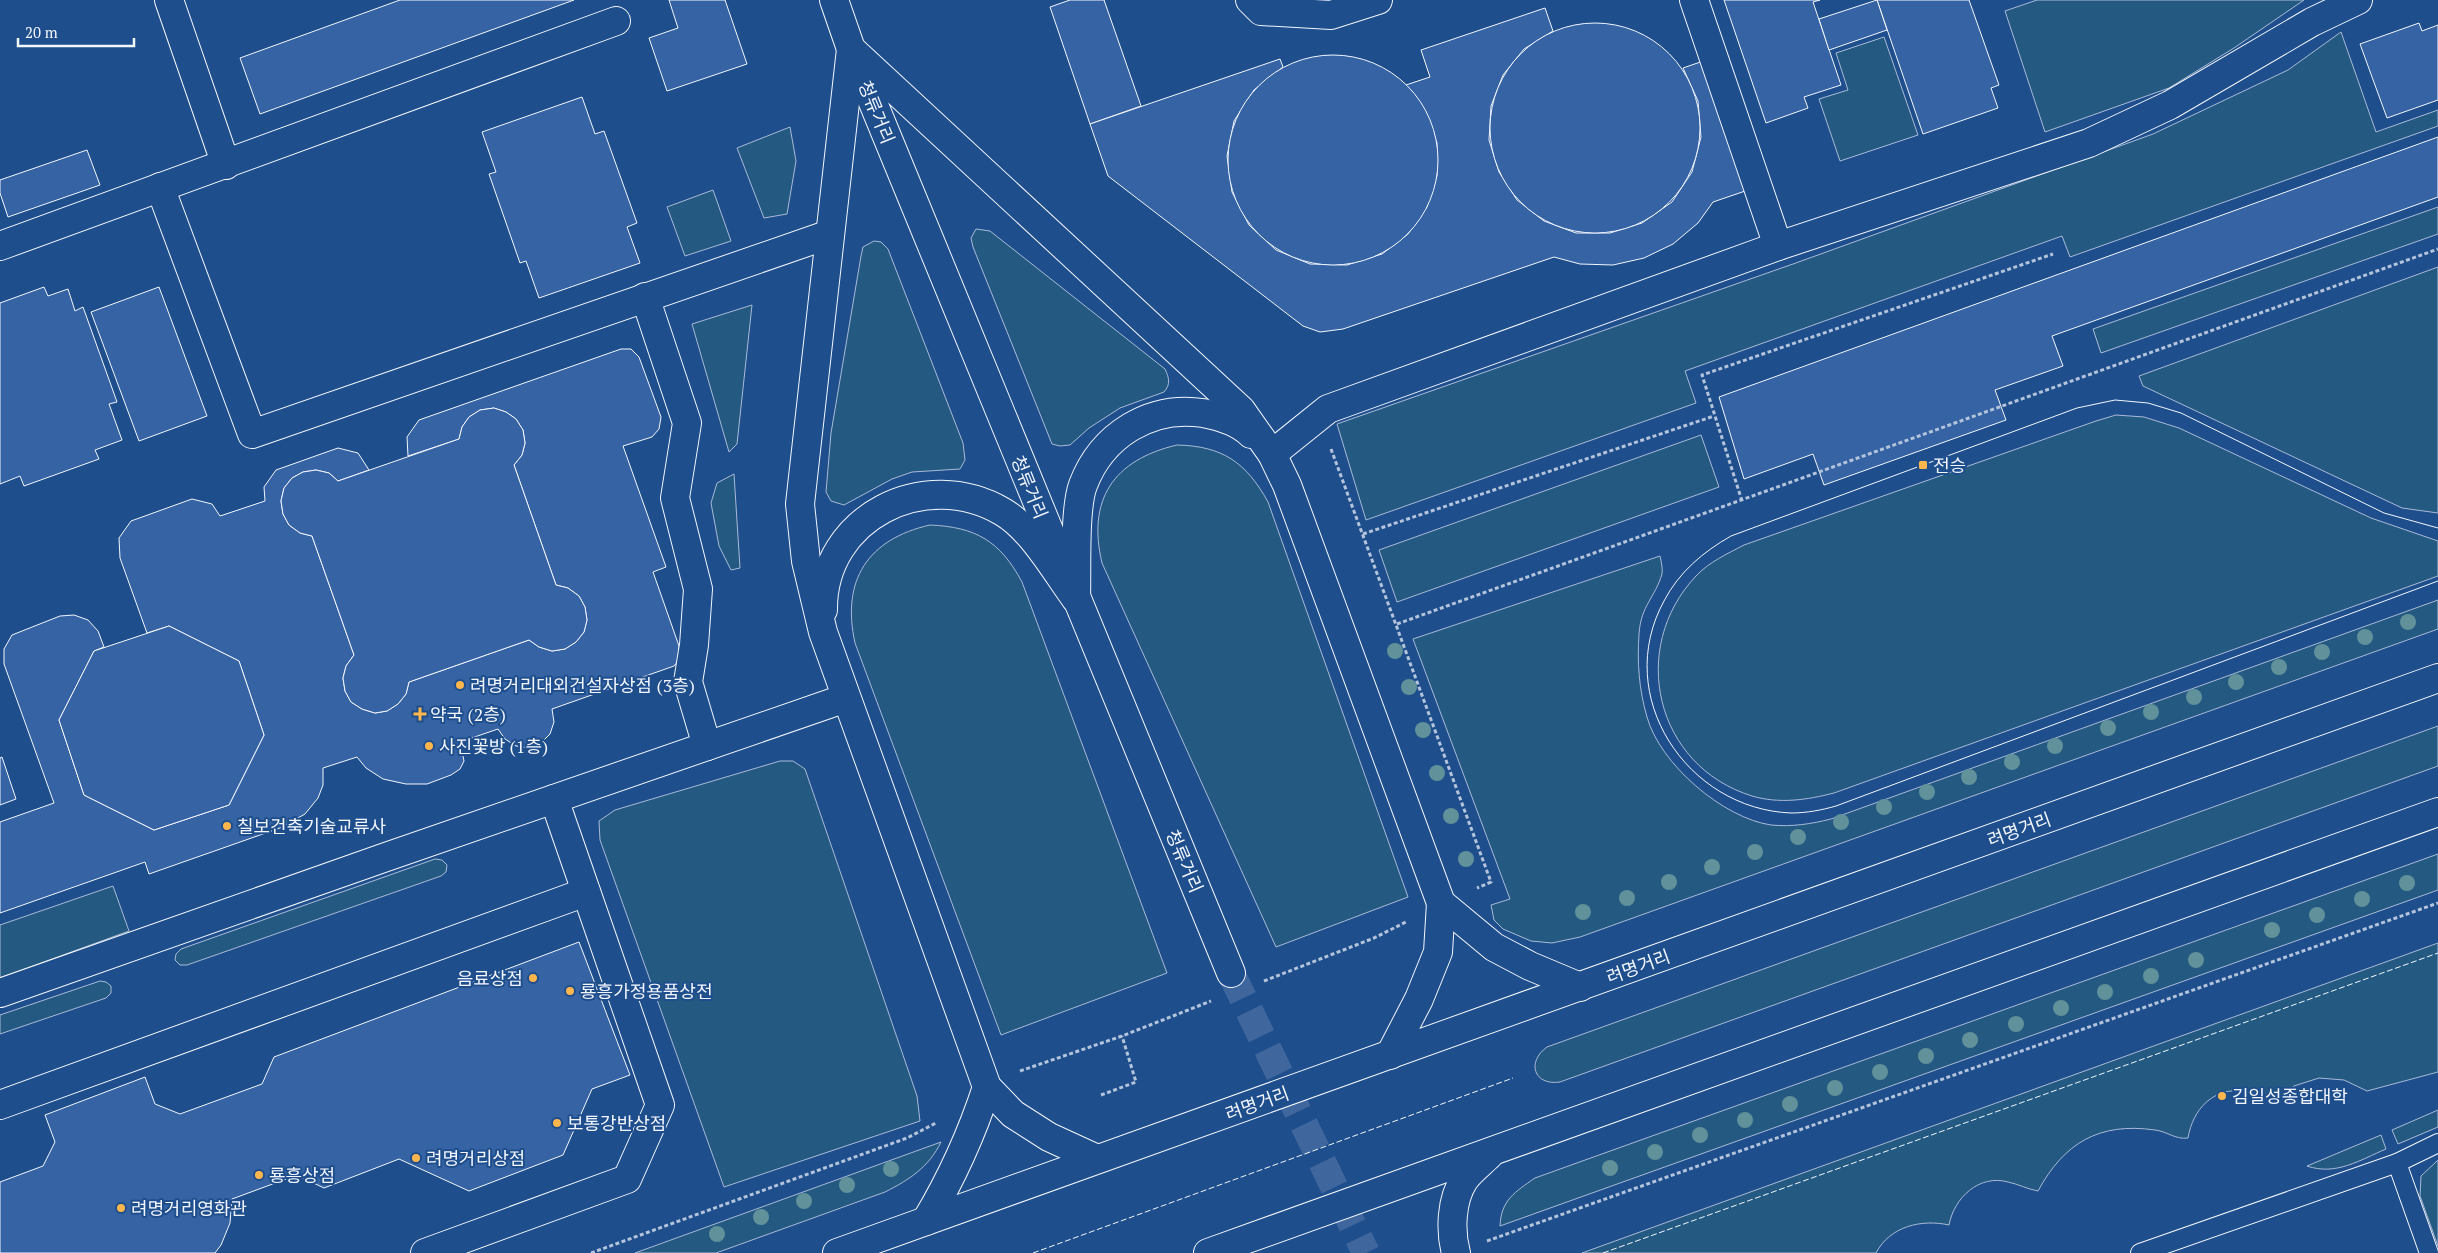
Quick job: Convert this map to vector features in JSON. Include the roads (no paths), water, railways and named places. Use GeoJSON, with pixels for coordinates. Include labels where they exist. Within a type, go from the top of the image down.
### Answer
{"type":"FeatureCollection","features":[{"type":"Feature","properties":{"kind":"main road"},"geometry":{"type":"LineString","coordinates":[[169,0],[226,165]]}},
{"type":"Feature","properties":{"kind":"main road","name":"청류거리"},"geometry":{"type":"LineString","coordinates":[[834,0],[851,49],[1231,972]]}},
{"type":"Feature","properties":{"kind":"main road"},"geometry":{"type":"LineString","coordinates":[[1250,0],[1261,12],[1332,15],[1378,0]]}},
{"type":"Feature","properties":{"kind":"main road"},"geometry":{"type":"LineString","coordinates":[[1694,0],[1778,246]]}},
{"type":"Feature","properties":{"kind":"main road"},"geometry":{"type":"LineString","coordinates":[[1272,454],[1328,409],[1778,246],[2089,143],[2170,105],[2312,22],[2358,0]]}},
{"type":"Feature","properties":{"kind":"main road"},"geometry":{"type":"LineString","coordinates":[[0,246],[616,21]]}},
{"type":"Feature","properties":{"kind":"main road"},"geometry":{"type":"LineString","coordinates":[[851,49],[800,504],[806,562],[823,632],[987,1087],[1013,1114],[1049,1137],[1097,1159]]}},
{"type":"Feature","properties":{"kind":"main road"},"geometry":{"type":"LineString","coordinates":[[851,49],[1208,378],[1241,410],[1272,454],[1287,484],[1441,903],[1438,952],[1419,999],[1390,1055]]}},
{"type":"Feature","properties":{"kind":"main road"},"geometry":{"type":"LineString","coordinates":[[160,187],[252,434],[830,234]]}},
{"type":"Feature","properties":{"kind":"main road"},"geometry":{"type":"LineString","coordinates":[[645,297],[687,422],[676,498],[698,589],[694,646],[688,682],[707,746]]}},
{"type":"Feature","properties":{"kind":"main road"},"geometry":{"type":"LineString","coordinates":[[1076,599],[1078,520],[1083,486],[1098,456],[1121,432],[1151,416],[1184,410],[1218,415],[1248,431],[1272,454]]}},
{"type":"Feature","properties":{"kind":"main road"},"geometry":{"type":"LineString","coordinates":[[823,632],[823,591],[836,553],[862,522],[897,501],[933,494],[970,498],[1004,512],[1031,538],[1076,599]]}},
{"type":"Feature","properties":{"kind":"main road","name":"려명거리"},"geometry":{"type":"LineString","coordinates":[[838,1253],[2438,678]]}},
{"type":"Feature","properties":{"kind":"main road"},"geometry":{"type":"LineString","coordinates":[[0,993],[846,698]]}},
{"type":"Feature","properties":{"kind":"main road"},"geometry":{"type":"LineString","coordinates":[[425,1253],[627,1179],[660,1105],[554,799]]}},
{"type":"Feature","properties":{"kind":"main road"},"geometry":{"type":"LineString","coordinates":[[1208,1253],[2438,812]]}},
{"type":"Feature","properties":{"kind":"main road"},"geometry":{"type":"LineString","coordinates":[[0,1105],[586,892]]}},
{"type":"Feature","properties":{"kind":"main road"},"geometry":{"type":"LineString","coordinates":[[1441,903],[1494,947],[1530,966],[1580,987]]}},
{"type":"Feature","properties":{"kind":"main road"},"geometry":{"type":"LineString","coordinates":[[926,1221],[950,1181],[972,1133],[987,1087]]}},
{"type":"Feature","properties":{"kind":"main road"},"geometry":{"type":"LineString","coordinates":[[1456,1253],[1451,1236],[1455,1205],[1464,1181],[1493,1151]]}},
{"type":"Feature","properties":{"kind":"lane"},"geometry":{"type":"LineString","coordinates":[[2140,1253],[2397,1162],[2438,1143]]}},
{"type":"Feature","properties":{"kind":"lane"},"geometry":{"type":"LineString","coordinates":[[2397,1162],[2429,1253]]}},
{"type":"Feature","properties":{"kind":"tunnel"},"geometry":{"type":"LineString","coordinates":[[1231,973],[1366,1253]]}},
{"type":"Feature","properties":{"kind":"tram line"},"geometry":{"type":"LineString","coordinates":[[2438,528],[2384,513],[2181,413],[2148,403],[2115,400],[2077,408],[1731,536],[1701,556],[1684,572],[1670,591],[1664,601],[1650,637],[1647,674],[1654,709],[1669,741],[1691,769],[1720,792],[1754,807],[1791,813],[1809,812],[1836,806],[2438,581]]}},
{"type":"Feature","properties":{"kind":"place","name":"전승"},"geometry":{"type":"Point","coordinates":[1923,465]}},
{"type":"Feature","properties":{"kind":"place","name":"려명거리대외건설자상점 (3층)"},"geometry":{"type":"Point","coordinates":[460,685]}},
{"type":"Feature","properties":{"kind":"place","name":"약국 (2층)"},"geometry":{"type":"Point","coordinates":[420,714]}},
{"type":"Feature","properties":{"kind":"place","name":"사진꽃방 (1층)"},"geometry":{"type":"Point","coordinates":[429,746]}},
{"type":"Feature","properties":{"kind":"place","name":"칠보건축기술교류사"},"geometry":{"type":"Point","coordinates":[227,826]}},
{"type":"Feature","properties":{"kind":"place","name":"음료상점"},"geometry":{"type":"Point","coordinates":[533,978]}},
{"type":"Feature","properties":{"kind":"place","name":"룡흥가정용품상전"},"geometry":{"type":"Point","coordinates":[570,991]}},
{"type":"Feature","properties":{"kind":"place","name":"김일성종합대학"},"geometry":{"type":"Point","coordinates":[2222,1096]}},
{"type":"Feature","properties":{"kind":"place","name":"보통강반상점"},"geometry":{"type":"Point","coordinates":[557,1123]}},
{"type":"Feature","properties":{"kind":"place","name":"려명거리상점"},"geometry":{"type":"Point","coordinates":[416,1158]}},
{"type":"Feature","properties":{"kind":"place","name":"룡흥상점"},"geometry":{"type":"Point","coordinates":[259,1175]}},
{"type":"Feature","properties":{"kind":"place","name":"려명거리영화관"},"geometry":{"type":"Point","coordinates":[121,1208]}}]}
